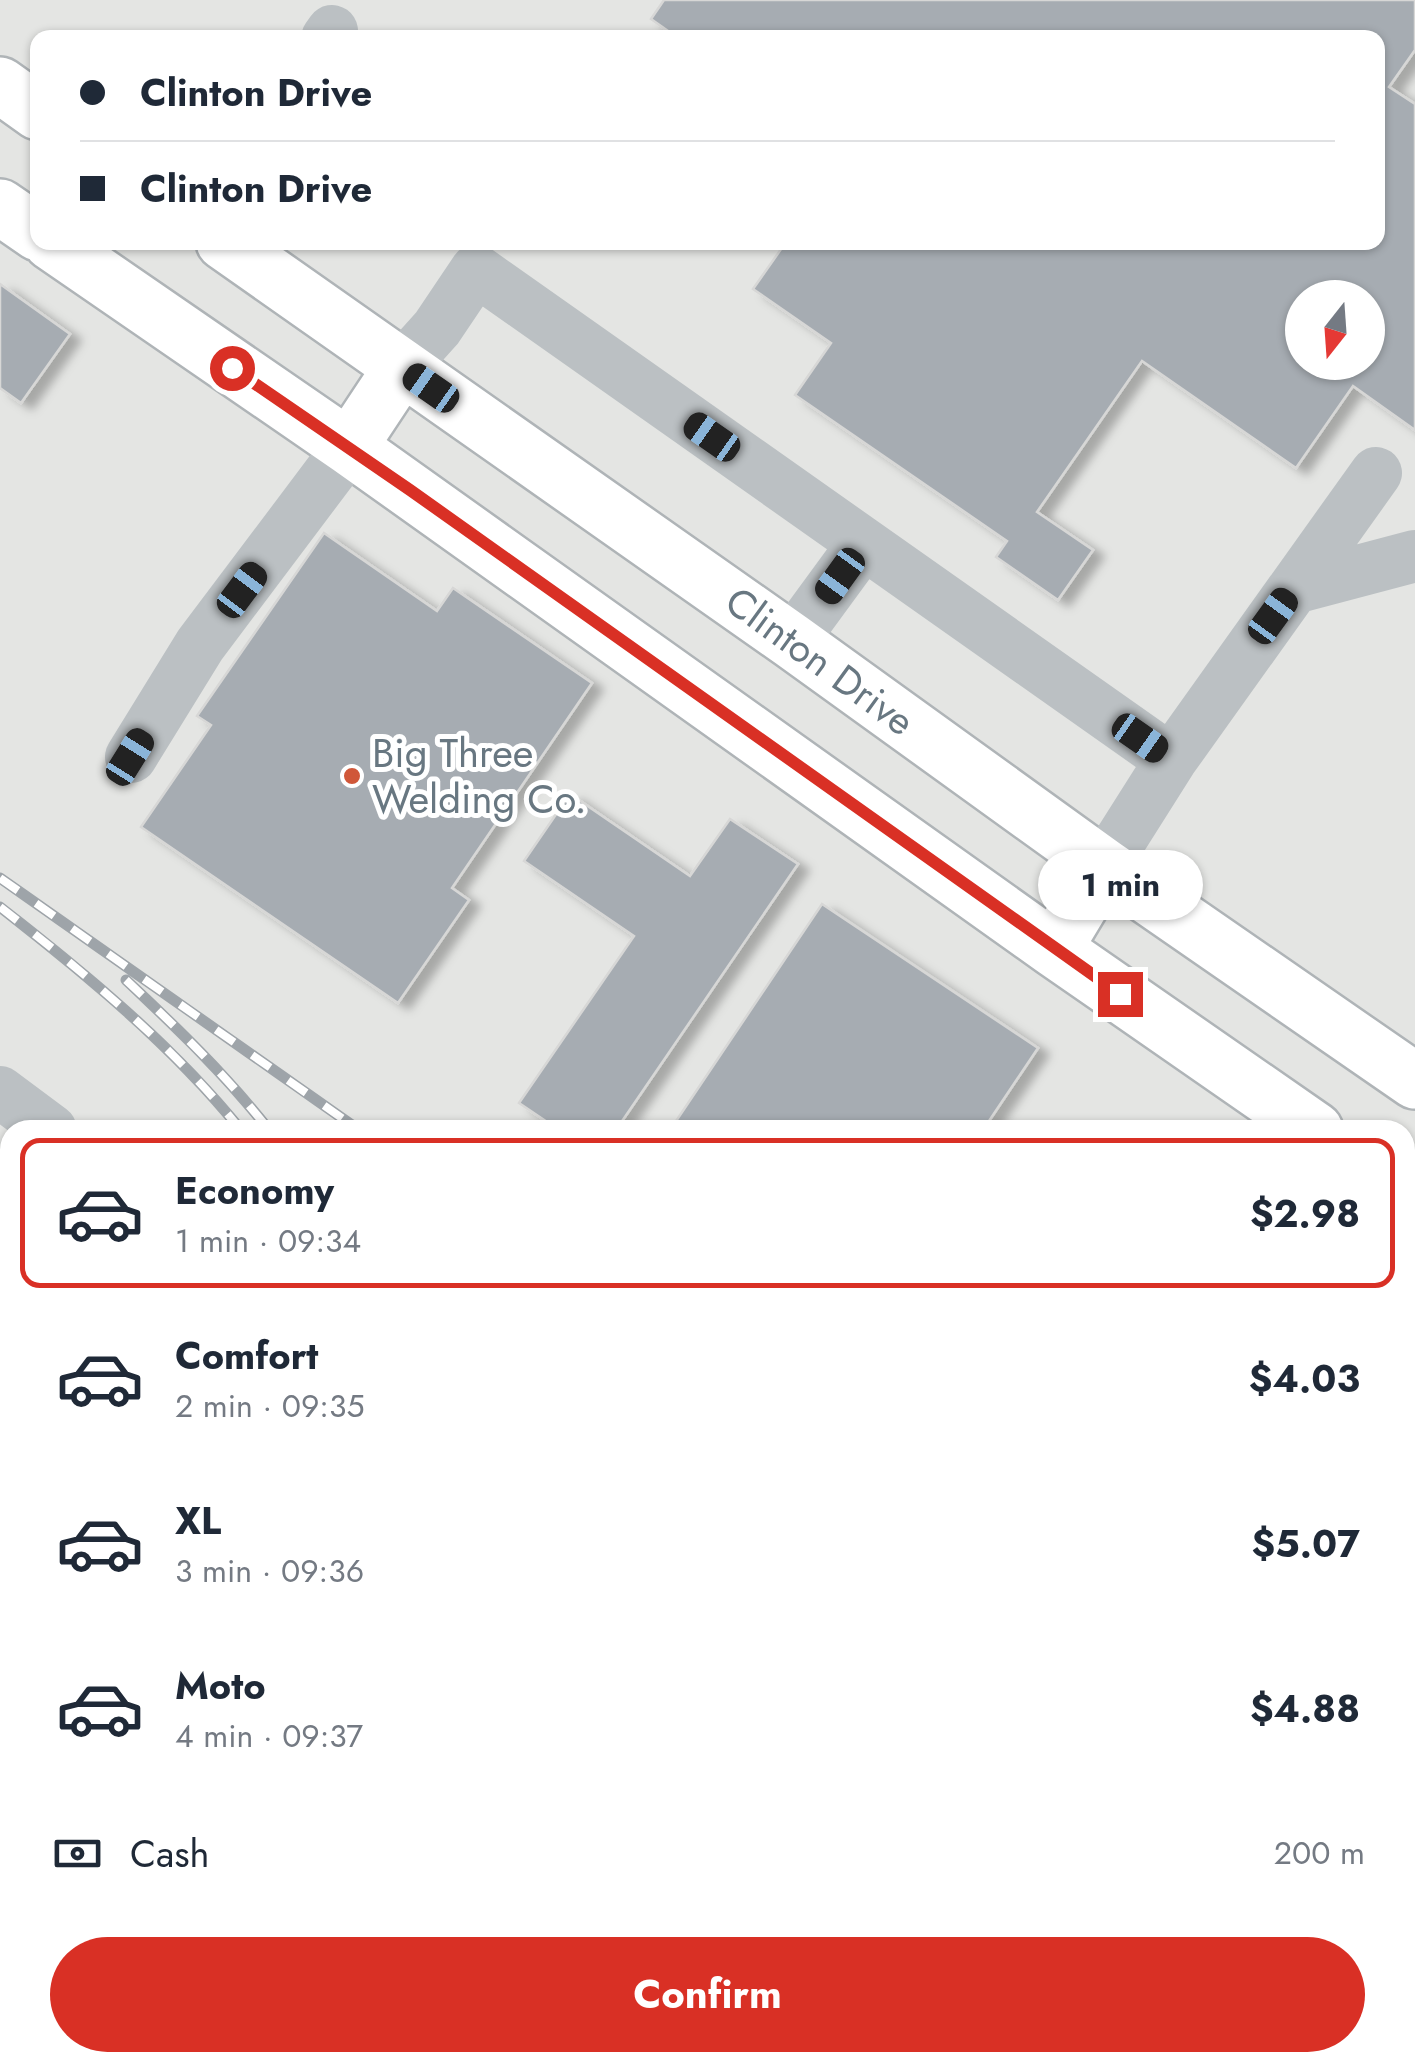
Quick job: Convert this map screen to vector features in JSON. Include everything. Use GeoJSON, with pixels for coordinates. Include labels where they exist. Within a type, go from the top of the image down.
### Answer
{"type":"FeatureCollection","features":[{"type":"Feature","properties":{"kind":"main road"},"geometry":{"type":"LineString","coordinates":[[0,85],[30,106]]}},
{"type":"Feature","properties":{"kind":"main road"},"geometry":{"type":"LineString","coordinates":[[0,207],[30,228]]}},
{"type":"Feature","properties":{"kind":"main road"},"geometry":{"type":"LineString","coordinates":[[63,250],[1301,1120]]}},
{"type":"Feature","properties":{"kind":"main road","name":"Clinton Drive"},"geometry":{"type":"LineString","coordinates":[[235,250],[792,641],[1104,866],[1415,1081]]}},
{"type":"Feature","properties":{"kind":"main road"},"geometry":{"type":"LineString","coordinates":[[348,447],[402,367]]}},
{"type":"Feature","properties":{"kind":"main road"},"geometry":{"type":"LineString","coordinates":[[1054,948],[1104,866]]}},
{"type":"Feature","properties":{"kind":"street"},"geometry":{"type":"LineString","coordinates":[[402,367],[436,328],[466,256],[1171,760]]}},
{"type":"Feature","properties":{"kind":"street"},"geometry":{"type":"LineString","coordinates":[[130,757],[200,645],[348,447]]}},
{"type":"Feature","properties":{"kind":"street"},"geometry":{"type":"LineString","coordinates":[[1104,866],[1171,760],[1376,473]]}},
{"type":"Feature","properties":{"kind":"street"},"geometry":{"type":"LineString","coordinates":[[792,641],[864,544]]}},
{"type":"Feature","properties":{"kind":"street"},"geometry":{"type":"LineString","coordinates":[[1294,588],[1415,556]]}},
{"type":"Feature","properties":{"kind":"street"},"geometry":{"type":"LineString","coordinates":[[0,1092],[38,1120]]}},
{"type":"Feature","properties":{"kind":"shaded area"},"geometry":{"type":"Polygon","coordinates":[[[0,0],[1415,0],[1415,1120],[0,1120],[0,0]]]}},
{"type":"Feature","properties":{"kind":"building"},"geometry":{"type":"Polygon","coordinates":[[[664,0],[1415,0],[1415,50],[1389,87],[1415,104],[1415,430],[1353,386],[1296,468],[1142,361],[1037,512],[1093,550],[1058,600],[996,557],[1007,541],[795,395],[831,343],[753,289],[780,250],[1385,250],[1385,30],[667,30],[651,19],[664,0]]]}},
{"type":"Feature","properties":{"kind":"building"},"geometry":{"type":"Polygon","coordinates":[[[0,284],[70,334],[21,403],[0,388],[0,284]]]}},
{"type":"Feature","properties":{"kind":"building","name":"Big Three Welding Co."},"geometry":{"type":"Polygon","coordinates":[[[324,533],[437,611],[453,588],[592,683],[452,888],[469,900],[398,1003],[141,827],[211,725],[197,716],[324,533]]]}},
{"type":"Feature","properties":{"kind":"building"},"geometry":{"type":"Polygon","coordinates":[[[570,794],[690,876],[730,819],[798,864],[623,1120],[544,1120],[519,1103],[634,936],[524,861],[570,794]]]}},
{"type":"Feature","properties":{"kind":"building"},"geometry":{"type":"Polygon","coordinates":[[[822,904],[1038,1048],[990,1120],[677,1120],[822,904]]]}},
{"type":"Feature","properties":{"kind":"railway"},"geometry":{"type":"LineString","coordinates":[[0,878],[345,1120]]}},
{"type":"Feature","properties":{"kind":"railway"},"geometry":{"type":"LineString","coordinates":[[0,907],[127,1012],[232,1120]]}},
{"type":"Feature","properties":{"kind":"railway"},"geometry":{"type":"LineString","coordinates":[[126,980],[218,1071],[261,1120]]}},
{"type":"Feature","properties":{"kind":"place","name":"Big Three Welding Co."},"geometry":{"type":"Point","coordinates":[352,776]}},
{"type":"Feature","properties":{"kind":"route"},"geometry":{"type":"LineString","coordinates":[[232,368],[1120,994]]}}]}
